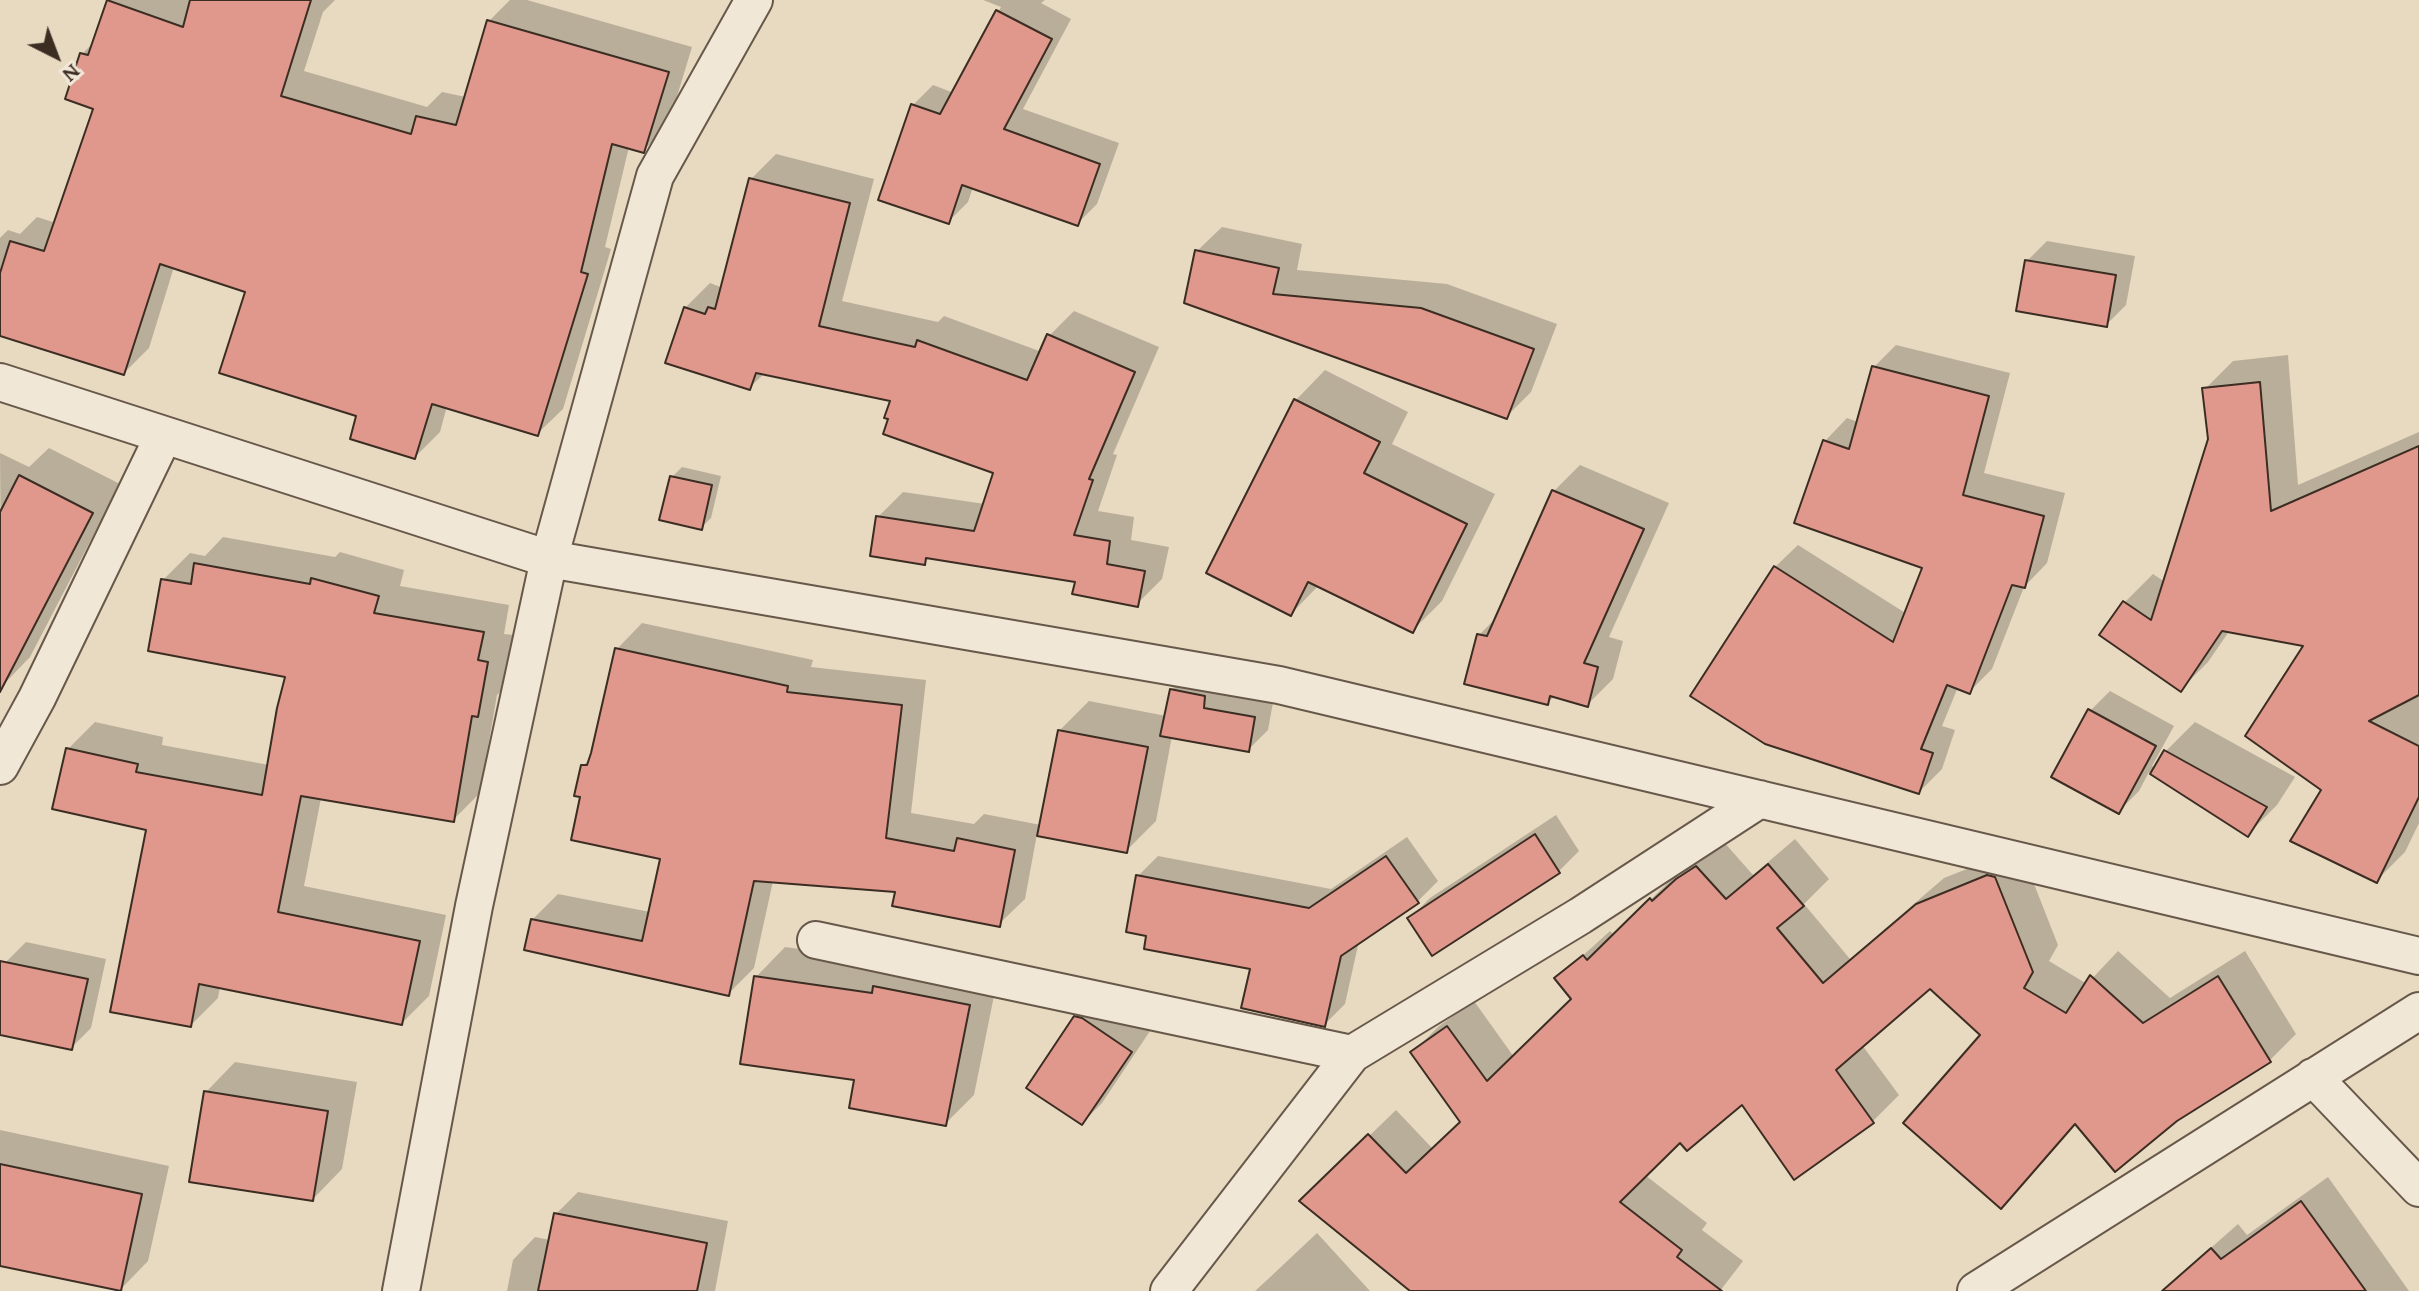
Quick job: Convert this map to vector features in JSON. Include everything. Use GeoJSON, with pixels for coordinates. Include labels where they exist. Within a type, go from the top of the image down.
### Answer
{"type":"FeatureCollection","features":[{"type":"Feature","properties":{"kind":"street"},"geometry":{"type":"LineString","coordinates":[[401,1291],[474,906],[549,559],[655,176],[754,0]]}},
{"type":"Feature","properties":{"kind":"street"},"geometry":{"type":"LineString","coordinates":[[0,382],[549,559],[1279,685],[2419,956]]}},
{"type":"Feature","properties":{"kind":"street"},"geometry":{"type":"LineString","coordinates":[[0,766],[37,698],[163,437]]}},
{"type":"Feature","properties":{"kind":"street"},"geometry":{"type":"LineString","coordinates":[[1169,1291],[1352,1054],[1580,916],[1760,799]]}},
{"type":"Feature","properties":{"kind":"street"},"geometry":{"type":"LineString","coordinates":[[816,940],[1352,1054]]}},
{"type":"Feature","properties":{"kind":"street"},"geometry":{"type":"LineString","coordinates":[[1976,1291],[2419,1011]]}},
{"type":"Feature","properties":{"kind":"street"},"geometry":{"type":"LineString","coordinates":[[2313,1077],[2419,1188]]}},
{"type":"Feature","properties":{"kind":"building"},"geometry":{"type":"Polygon","coordinates":[[[107,0],[183,27],[190,0],[311,0],[281,96],[411,134],[416,116],[456,125],[487,20],[669,72],[644,153],[612,144],[581,272],[588,274],[538,436],[432,404],[415,459],[350,439],[356,416],[219,373],[245,292],[160,264],[124,375],[0,336],[0,273],[10,241],[44,251],[93,109],[65,99],[80,53],[88,55],[107,0]]]}},
{"type":"Feature","properties":{"kind":"building"},"geometry":{"type":"Polygon","coordinates":[[[996,10],[1052,39],[1004,129],[1100,164],[1078,226],[962,185],[949,224],[878,200],[911,104],[940,114],[996,10]]]}},
{"type":"Feature","properties":{"kind":"building"},"geometry":{"type":"Polygon","coordinates":[[[749,178],[850,203],[819,326],[915,347],[917,340],[1027,380],[1047,334],[1135,372],[1089,479],[1093,480],[1074,535],[1110,541],[1107,564],[1145,571],[1138,607],[1072,594],[1075,582],[926,558],[925,565],[870,556],[876,516],[974,531],[993,473],[883,434],[890,401],[756,373],[750,390],[665,363],[684,307],[705,314],[708,307],[715,309],[749,178]]]}},
{"type":"Feature","properties":{"kind":"building"},"geometry":{"type":"Polygon","coordinates":[[[1195,250],[1279,268],[1273,294],[1421,308],[1534,349],[1507,419],[1184,303],[1195,250]]]}},
{"type":"Feature","properties":{"kind":"building"},"geometry":{"type":"Polygon","coordinates":[[[2025,260],[2116,275],[2107,327],[2016,311],[2025,260]]]}},
{"type":"Feature","properties":{"kind":"building"},"geometry":{"type":"Polygon","coordinates":[[[1872,366],[1989,396],[1963,495],[2044,516],[2025,588],[2012,585],[1970,694],[1947,685],[1921,749],[1933,753],[1919,794],[1765,744],[1690,696],[1774,566],[1893,642],[1922,568],[1794,523],[1823,440],[1849,449],[1872,366]]]}},
{"type":"Feature","properties":{"kind":"building"},"geometry":{"type":"Polygon","coordinates":[[[2260,382],[2271,511],[2419,446],[2419,695],[2369,721],[2419,746],[2419,797],[2377,883],[2290,841],[2321,790],[2245,736],[2303,646],[2222,631],[2181,692],[2099,635],[2123,601],[2151,620],[2208,439],[2202,388],[2260,382]]]}},
{"type":"Feature","properties":{"kind":"building"},"geometry":{"type":"Polygon","coordinates":[[[1294,399],[1380,442],[1364,473],[1467,524],[1413,633],[1308,582],[1291,616],[1206,573],[1294,399]]]}},
{"type":"Feature","properties":{"kind":"building"},"geometry":{"type":"Polygon","coordinates":[[[19,475],[93,513],[0,692],[0,512],[19,475]]]}},
{"type":"Feature","properties":{"kind":"building"},"geometry":{"type":"Polygon","coordinates":[[[670,476],[712,485],[702,530],[659,520],[670,476]]]}},
{"type":"Feature","properties":{"kind":"building"},"geometry":{"type":"Polygon","coordinates":[[[1552,490],[1644,529],[1584,663],[1598,667],[1588,707],[1550,696],[1548,705],[1464,684],[1477,634],[1487,636],[1552,490]]]}},
{"type":"Feature","properties":{"kind":"building"},"geometry":{"type":"Polygon","coordinates":[[[194,563],[310,584],[311,578],[379,596],[374,613],[484,632],[478,660],[488,662],[478,717],[472,716],[454,822],[301,796],[278,912],[420,941],[402,1025],[199,984],[191,1027],[110,1012],[146,830],[52,809],[66,748],[138,764],[136,772],[262,795],[285,677],[148,651],[161,579],[191,584],[194,563]]]}},
{"type":"Feature","properties":{"kind":"building"},"geometry":{"type":"Polygon","coordinates":[[[615,648],[788,686],[787,692],[902,705],[886,838],[954,851],[957,838],[1015,850],[1000,927],[892,906],[895,892],[754,881],[729,996],[524,950],[531,919],[642,941],[660,859],[571,840],[580,797],[574,796],[581,765],[587,765],[591,753],[615,648]]]}},
{"type":"Feature","properties":{"kind":"building"},"geometry":{"type":"Polygon","coordinates":[[[1170,689],[1205,696],[1204,708],[1255,717],[1249,752],[1160,736],[1170,689]]]}},
{"type":"Feature","properties":{"kind":"building"},"geometry":{"type":"Polygon","coordinates":[[[2088,709],[2156,746],[2119,814],[2051,777],[2088,709]]]}},
{"type":"Feature","properties":{"kind":"building"},"geometry":{"type":"Polygon","coordinates":[[[1058,730],[1148,747],[1127,853],[1037,836],[1058,730]]]}},
{"type":"Feature","properties":{"kind":"building"},"geometry":{"type":"Polygon","coordinates":[[[2164,750],[2267,807],[2248,837],[2150,774],[2164,750]]]}},
{"type":"Feature","properties":{"kind":"building"},"geometry":{"type":"Polygon","coordinates":[[[1535,834],[1560,873],[1432,956],[1407,918],[1535,834]]]}},
{"type":"Feature","properties":{"kind":"building"},"geometry":{"type":"Polygon","coordinates":[[[1386,856],[1419,903],[1341,956],[1325,1027],[1241,1008],[1250,969],[1144,949],[1146,936],[1126,932],[1136,875],[1309,908],[1386,856]]]}},
{"type":"Feature","properties":{"kind":"building"},"geometry":{"type":"Polygon","coordinates":[[[1768,864],[1804,906],[1777,928],[1823,983],[1916,904],[1987,875],[1995,877],[2033,972],[2024,988],[2066,1013],[2090,975],[2143,1023],[2218,976],[2271,1062],[2177,1121],[2115,1172],[2075,1124],[2001,1209],[1903,1123],[1980,1035],[1930,989],[1836,1070],[1874,1123],[1794,1180],[1742,1105],[1687,1151],[1680,1143],[1620,1202],[1682,1250],[1677,1257],[1722,1291],[1410,1291],[1299,1201],[1368,1134],[1406,1173],[1460,1122],[1410,1052],[1447,1026],[1487,1081],[1571,999],[1554,978],[1583,955],[1587,960],[1650,898],[1652,901],[1696,866],[1726,899],[1768,864]]]}},
{"type":"Feature","properties":{"kind":"building"},"geometry":{"type":"Polygon","coordinates":[[[0,961],[88,979],[72,1050],[0,1035],[0,961]]]}},
{"type":"Feature","properties":{"kind":"building"},"geometry":{"type":"Polygon","coordinates":[[[754,976],[872,993],[873,986],[970,1005],[946,1126],[849,1108],[854,1080],[740,1064],[754,976]]]}},
{"type":"Feature","properties":{"kind":"building"},"geometry":{"type":"Polygon","coordinates":[[[1074,1016],[1082,1018],[1132,1052],[1082,1125],[1026,1088],[1074,1016]]]}},
{"type":"Feature","properties":{"kind":"building"},"geometry":{"type":"Polygon","coordinates":[[[204,1091],[328,1111],[313,1201],[189,1182],[204,1091]]]}},
{"type":"Feature","properties":{"kind":"building"},"geometry":{"type":"Polygon","coordinates":[[[0,1164],[142,1194],[121,1291],[0,1266],[0,1164]]]}},
{"type":"Feature","properties":{"kind":"building"},"geometry":{"type":"Polygon","coordinates":[[[2301,1201],[2366,1291],[2162,1291],[2211,1248],[2221,1259],[2301,1201]]]}},
{"type":"Feature","properties":{"kind":"building"},"geometry":{"type":"Polygon","coordinates":[[[554,1213],[707,1243],[697,1291],[538,1291],[554,1213]]]}}]}
